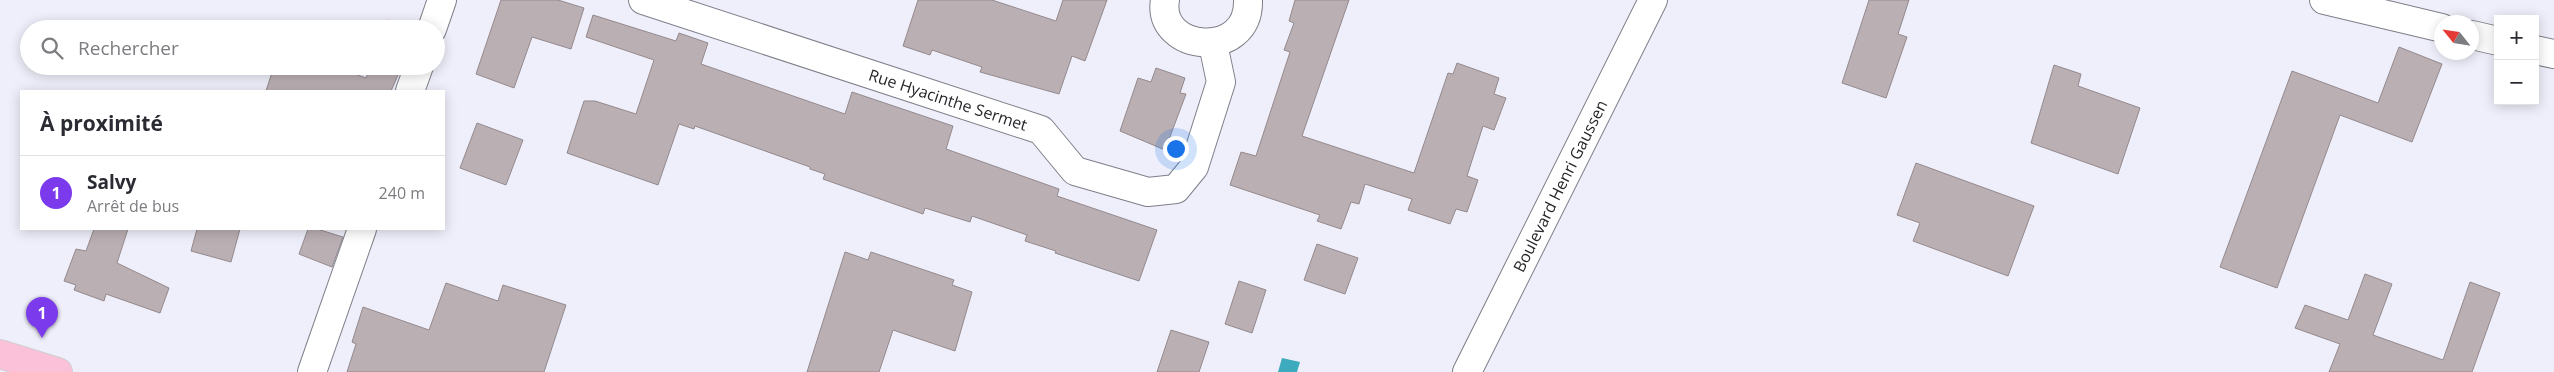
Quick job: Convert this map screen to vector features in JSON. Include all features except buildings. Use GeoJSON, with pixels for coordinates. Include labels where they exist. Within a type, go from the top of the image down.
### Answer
{"type":"FeatureCollection","features":[{"type":"Feature","properties":{"kind":"main road"},"geometry":{"type":"LineString","coordinates":[[0,354],[58,372]]}},
{"type":"Feature","properties":{"kind":"street"},"geometry":{"type":"LineString","coordinates":[[435,20],[442,0]]}},
{"type":"Feature","properties":{"kind":"street","name":"Rue Hyacinthe Sermet"},"geometry":{"type":"LineString","coordinates":[[644,0],[1041,130],[1076,171],[1148,192],[1176,189],[1194,167],[1221,82],[1213,44]]}},
{"type":"Feature","properties":{"kind":"street"},"geometry":{"type":"LineString","coordinates":[[1165,0],[1169,21],[1180,34],[1196,43],[1213,44],[1231,36],[1244,21],[1248,0]]}},
{"type":"Feature","properties":{"kind":"street","name":"Boulevard Henri Gaussen"},"geometry":{"type":"LineString","coordinates":[[1467,372],[1653,0]]}},
{"type":"Feature","properties":{"kind":"street"},"geometry":{"type":"LineString","coordinates":[[2324,0],[2434,26]]}},
{"type":"Feature","properties":{"kind":"street"},"geometry":{"type":"LineString","coordinates":[[2479,37],[2494,40]]}},
{"type":"Feature","properties":{"kind":"street"},"geometry":{"type":"LineString","coordinates":[[2539,51],[2554,54]]}},
{"type":"Feature","properties":{"kind":"street"},"geometry":{"type":"LineString","coordinates":[[410,90],[416,75]]}},
{"type":"Feature","properties":{"kind":"street"},"geometry":{"type":"LineString","coordinates":[[312,372],[362,230]]}},
{"type":"Feature","properties":{"kind":"water"},"geometry":{"type":"Polygon","coordinates":[[[1282,358],[1300,362],[1297,372],[1278,372],[1282,358]]]}},
{"type":"Feature","properties":{"kind":"place","name":"Salvy"},"geometry":{"type":"Point","coordinates":[42,338]}}]}
